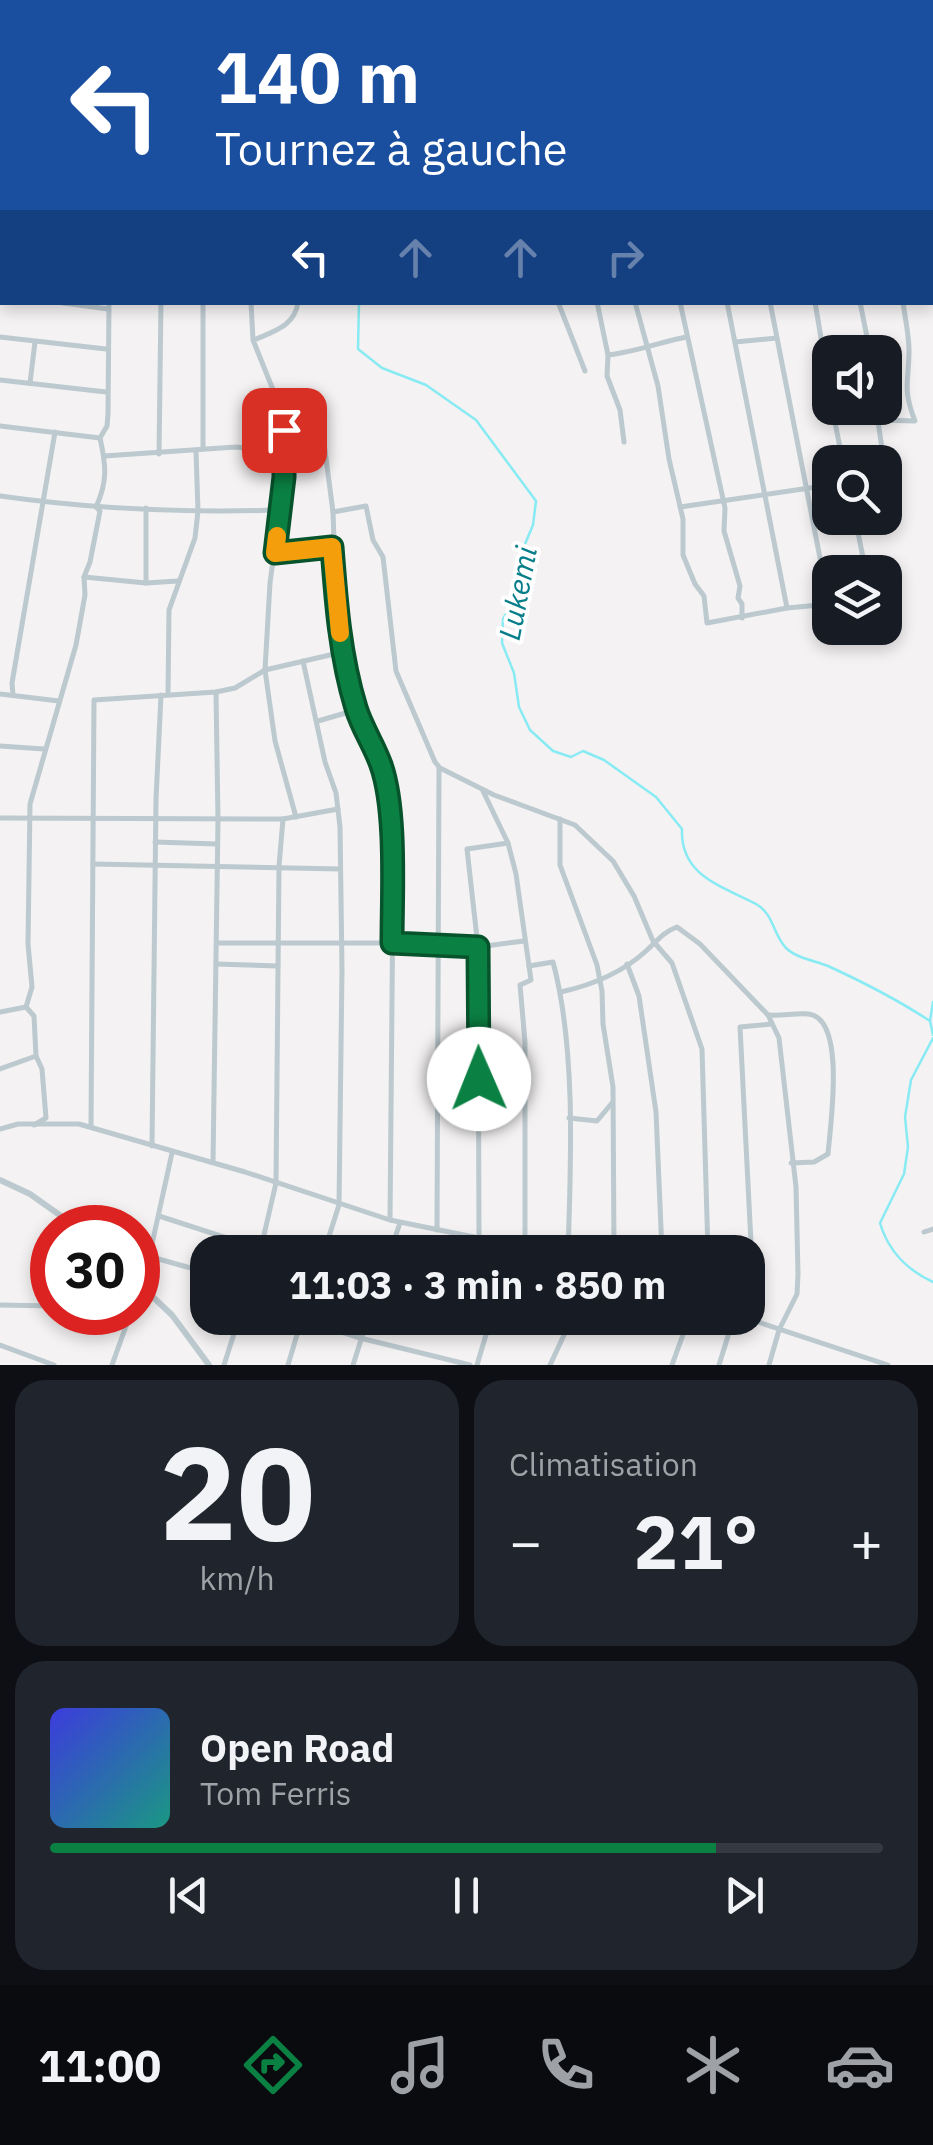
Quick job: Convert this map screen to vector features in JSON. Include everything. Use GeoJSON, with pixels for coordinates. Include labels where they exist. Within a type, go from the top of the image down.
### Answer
{"type":"FeatureCollection","features":[{"type":"Feature","properties":{"kind":"street"},"geometry":{"type":"LineString","coordinates":[[159,454],[162,305]]}},
{"type":"Feature","properties":{"kind":"street"},"geometry":{"type":"LineString","coordinates":[[152,1146],[156,820],[169,610],[195,538],[198,511],[204,305]]}},
{"type":"Feature","properties":{"kind":"street"},"geometry":{"type":"LineString","coordinates":[[251,305],[253,340],[280,407],[285,444],[270,583],[266,670],[275,741],[296,816]]}},
{"type":"Feature","properties":{"kind":"street"},"geometry":{"type":"LineString","coordinates":[[253,340],[286,326],[298,305]]}},
{"type":"Feature","properties":{"kind":"street"},"geometry":{"type":"LineString","coordinates":[[559,305],[585,371]]}},
{"type":"Feature","properties":{"kind":"street"},"geometry":{"type":"LineString","coordinates":[[599,305],[608,355],[607,376],[620,410],[624,442]]}},
{"type":"Feature","properties":{"kind":"street"},"geometry":{"type":"LineString","coordinates":[[637,305],[658,386],[684,534],[683,555],[704,596],[707,624],[812,606]]}},
{"type":"Feature","properties":{"kind":"street"},"geometry":{"type":"LineString","coordinates":[[681,305],[726,514],[724,531],[740,586],[742,618]]}},
{"type":"Feature","properties":{"kind":"street"},"geometry":{"type":"LineString","coordinates":[[728,305],[787,608]]}},
{"type":"Feature","properties":{"kind":"street"},"geometry":{"type":"LineString","coordinates":[[771,305],[821,555]]}},
{"type":"Feature","properties":{"kind":"street"},"geometry":{"type":"LineString","coordinates":[[816,305],[820,335]]}},
{"type":"Feature","properties":{"kind":"street"},"geometry":{"type":"LineString","coordinates":[[861,305],[867,335]]}},
{"type":"Feature","properties":{"kind":"street"},"geometry":{"type":"LineString","coordinates":[[902,305],[909,351],[905,382],[915,421],[902,421]]}},
{"type":"Feature","properties":{"kind":"street"},"geometry":{"type":"LineString","coordinates":[[96,507],[106,487],[100,438],[107,426],[108,306]]}},
{"type":"Feature","properties":{"kind":"street"},"geometry":{"type":"LineString","coordinates":[[0,337],[106,350]]}},
{"type":"Feature","properties":{"kind":"street"},"geometry":{"type":"LineString","coordinates":[[608,355],[686,337]]}},
{"type":"Feature","properties":{"kind":"street"},"geometry":{"type":"LineString","coordinates":[[735,342],[778,338]]}},
{"type":"Feature","properties":{"kind":"street"},"geometry":{"type":"LineString","coordinates":[[30,383],[35,342]]}},
{"type":"Feature","properties":{"kind":"street"},"geometry":{"type":"LineString","coordinates":[[0,380],[106,392]]}},
{"type":"Feature","properties":{"kind":"street"},"geometry":{"type":"LineString","coordinates":[[280,407],[297,402],[320,412],[334,512],[332,547],[343,652],[356,710],[381,764],[386,791],[392,850],[390,1220]]}},
{"type":"Feature","properties":{"kind":"street"},"geometry":{"type":"LineString","coordinates":[[0,426],[100,438]]}},
{"type":"Feature","properties":{"kind":"street"},"geometry":{"type":"LineString","coordinates":[[13,695],[54,432]]}},
{"type":"Feature","properties":{"kind":"street"},"geometry":{"type":"LineString","coordinates":[[104,456],[285,444]]}},
{"type":"Feature","properties":{"kind":"street"},"geometry":{"type":"LineString","coordinates":[[680,507],[812,488]]}},
{"type":"Feature","properties":{"kind":"street"},"geometry":{"type":"LineString","coordinates":[[0,496],[96,507],[279,510]]}},
{"type":"Feature","properties":{"kind":"street"},"geometry":{"type":"LineString","coordinates":[[334,512],[366,506],[373,540],[383,557],[396,671],[440,768],[437,1230]]}},
{"type":"Feature","properties":{"kind":"street"},"geometry":{"type":"LineString","coordinates":[[26,1007],[32,987],[28,944],[30,804],[76,645],[84,578],[100,511],[96,507]]}},
{"type":"Feature","properties":{"kind":"street"},"geometry":{"type":"LineString","coordinates":[[146,508],[146,582]]}},
{"type":"Feature","properties":{"kind":"street"},"geometry":{"type":"LineString","coordinates":[[275,553],[332,547]]}},
{"type":"Feature","properties":{"kind":"street"},"geometry":{"type":"LineString","coordinates":[[84,578],[178,581]]}},
{"type":"Feature","properties":{"kind":"street"},"geometry":{"type":"LineString","coordinates":[[92,1127],[94,700],[216,692],[235,688],[266,670],[343,652]]}},
{"type":"Feature","properties":{"kind":"street"},"geometry":{"type":"LineString","coordinates":[[303,661],[338,809],[342,943],[339,1205],[329,1235]]}},
{"type":"Feature","properties":{"kind":"street"},"geometry":{"type":"LineString","coordinates":[[213,1162],[218,942],[216,692]]}},
{"type":"Feature","properties":{"kind":"street"},"geometry":{"type":"LineString","coordinates":[[0,694],[59,701]]}},
{"type":"Feature","properties":{"kind":"street"},"geometry":{"type":"LineString","coordinates":[[318,722],[356,710]]}},
{"type":"Feature","properties":{"kind":"street"},"geometry":{"type":"LineString","coordinates":[[0,746],[44,749]]}},
{"type":"Feature","properties":{"kind":"street"},"geometry":{"type":"LineString","coordinates":[[440,768],[482,789],[575,825],[613,862],[634,896],[653,942],[672,963],[702,1049],[707,1235]]}},
{"type":"Feature","properties":{"kind":"street"},"geometry":{"type":"LineString","coordinates":[[482,789],[508,843],[516,874],[531,980],[520,984],[525,1042],[524,1235]]}},
{"type":"Feature","properties":{"kind":"street"},"geometry":{"type":"LineString","coordinates":[[0,818],[284,819],[338,809]]}},
{"type":"Feature","properties":{"kind":"street"},"geometry":{"type":"LineString","coordinates":[[560,818],[560,866],[600,980],[613,1100],[614,1235]]}},
{"type":"Feature","properties":{"kind":"street"},"geometry":{"type":"LineString","coordinates":[[264,1235],[276,1184],[284,819]]}},
{"type":"Feature","properties":{"kind":"street"},"geometry":{"type":"LineString","coordinates":[[155,842],[217,844]]}},
{"type":"Feature","properties":{"kind":"street"},"geometry":{"type":"LineString","coordinates":[[479,1235],[478,947],[467,849],[508,843]]}},
{"type":"Feature","properties":{"kind":"street"},"geometry":{"type":"LineString","coordinates":[[92,864],[340,868]]}},
{"type":"Feature","properties":{"kind":"street"},"geometry":{"type":"LineString","coordinates":[[561,992],[623,969],[671,928],[684,929],[774,1024],[798,1221],[797,1294],[779,1330],[768,1365]]}},
{"type":"Feature","properties":{"kind":"street"},"geometry":{"type":"LineString","coordinates":[[218,942],[478,947],[524,941]]}},
{"type":"Feature","properties":{"kind":"street"},"geometry":{"type":"LineString","coordinates":[[528,966],[553,962],[561,992],[568,1118],[568,1235]]}},
{"type":"Feature","properties":{"kind":"street"},"geometry":{"type":"LineString","coordinates":[[626,963],[639,996],[656,1112],[661,1235]]}},
{"type":"Feature","properties":{"kind":"street"},"geometry":{"type":"LineString","coordinates":[[216,964],[279,966]]}},
{"type":"Feature","properties":{"kind":"street"},"geometry":{"type":"LineString","coordinates":[[0,1012],[26,1007]]}},
{"type":"Feature","properties":{"kind":"street"},"geometry":{"type":"LineString","coordinates":[[26,1007],[34,1016],[46,1118],[34,1125]]}},
{"type":"Feature","properties":{"kind":"street"},"geometry":{"type":"LineString","coordinates":[[768,1016],[814,1016],[825,1024],[833,1050],[828,1154],[814,1162],[792,1163]]}},
{"type":"Feature","properties":{"kind":"street"},"geometry":{"type":"LineString","coordinates":[[751,1235],[740,1027],[774,1024]]}},
{"type":"Feature","properties":{"kind":"street"},"geometry":{"type":"LineString","coordinates":[[0,1068],[36,1056]]}},
{"type":"Feature","properties":{"kind":"street"},"geometry":{"type":"LineString","coordinates":[[568,1118],[598,1121],[613,1100]]}},
{"type":"Feature","properties":{"kind":"street"},"geometry":{"type":"LineString","coordinates":[[0,1129],[18,1124],[79,1124],[213,1162],[400,1223],[463,1235]]}},
{"type":"Feature","properties":{"kind":"street"},"geometry":{"type":"LineString","coordinates":[[160,1211],[172,1153]]}},
{"type":"Feature","properties":{"kind":"street"},"geometry":{"type":"LineString","coordinates":[[0,1180],[46,1205]]}},
{"type":"Feature","properties":{"kind":"street"},"geometry":{"type":"LineString","coordinates":[[160,1216],[214,1235]]}},
{"type":"Feature","properties":{"kind":"street"},"geometry":{"type":"LineString","coordinates":[[396,1235],[400,1223]]}},
{"type":"Feature","properties":{"kind":"street"},"geometry":{"type":"LineString","coordinates":[[924,1232],[933,1229]]}},
{"type":"Feature","properties":{"kind":"street"},"geometry":{"type":"LineString","coordinates":[[160,1259],[190,1268]]}},
{"type":"Feature","properties":{"kind":"street"},"geometry":{"type":"LineString","coordinates":[[160,1303],[209,1365]]}},
{"type":"Feature","properties":{"kind":"street"},"geometry":{"type":"LineString","coordinates":[[0,1304],[30,1305]]}},
{"type":"Feature","properties":{"kind":"street"},"geometry":{"type":"LineString","coordinates":[[765,1325],[888,1365]]}},
{"type":"Feature","properties":{"kind":"street"},"geometry":{"type":"LineString","coordinates":[[112,1365],[123,1335]]}},
{"type":"Feature","properties":{"kind":"street"},"geometry":{"type":"LineString","coordinates":[[224,1365],[234,1335]]}},
{"type":"Feature","properties":{"kind":"street"},"geometry":{"type":"LineString","coordinates":[[288,1365],[296,1335]]}},
{"type":"Feature","properties":{"kind":"street"},"geometry":{"type":"LineString","coordinates":[[351,1335],[473,1365],[484,1335]]}},
{"type":"Feature","properties":{"kind":"street"},"geometry":{"type":"LineString","coordinates":[[353,1365],[361,1335]]}},
{"type":"Feature","properties":{"kind":"street"},"geometry":{"type":"LineString","coordinates":[[550,1365],[564,1335]]}},
{"type":"Feature","properties":{"kind":"street"},"geometry":{"type":"LineString","coordinates":[[672,1365],[683,1335]]}},
{"type":"Feature","properties":{"kind":"street"},"geometry":{"type":"LineString","coordinates":[[719,1365],[726,1335]]}},
{"type":"Feature","properties":{"kind":"street"},"geometry":{"type":"LineString","coordinates":[[0,1345],[54,1365]]}},
{"type":"Feature","properties":{"kind":"waterway","name":"Lukemi"},"geometry":{"type":"LineString","coordinates":[[359,305],[358,349],[382,368],[426,385],[476,420],[536,501],[533,525],[520,556],[523,572],[519,592],[503,619],[502,643],[514,673],[519,707],[530,730],[553,751],[571,757],[583,751],[604,760],[656,797],[682,829],[683,845],[696,869],[717,885],[762,908],[790,951],[854,978],[930,1021]]}},
{"type":"Feature","properties":{"kind":"waterway","name":"Lukemi"},"geometry":{"type":"LineString","coordinates":[[933,1002],[933,1035]]}},
{"type":"Feature","properties":{"kind":"waterway","name":"Lukemi"},"geometry":{"type":"LineString","coordinates":[[933,1038],[911,1080],[905,1117],[908,1147],[904,1174],[880,1223],[900,1258],[933,1282]]}},
{"type":"Feature","properties":{"kind":"slow traffic"},"geometry":{"type":"LineString","coordinates":[[277,536],[275,553],[332,547],[340,633]]}},
{"type":"Feature","properties":{"kind":"route"},"geometry":{"type":"LineString","coordinates":[[284,430],[284,477],[275,553],[332,547],[343,652],[356,710],[381,764],[386,791],[392,850],[392,943],[478,947],[479,1079]]}}]}
